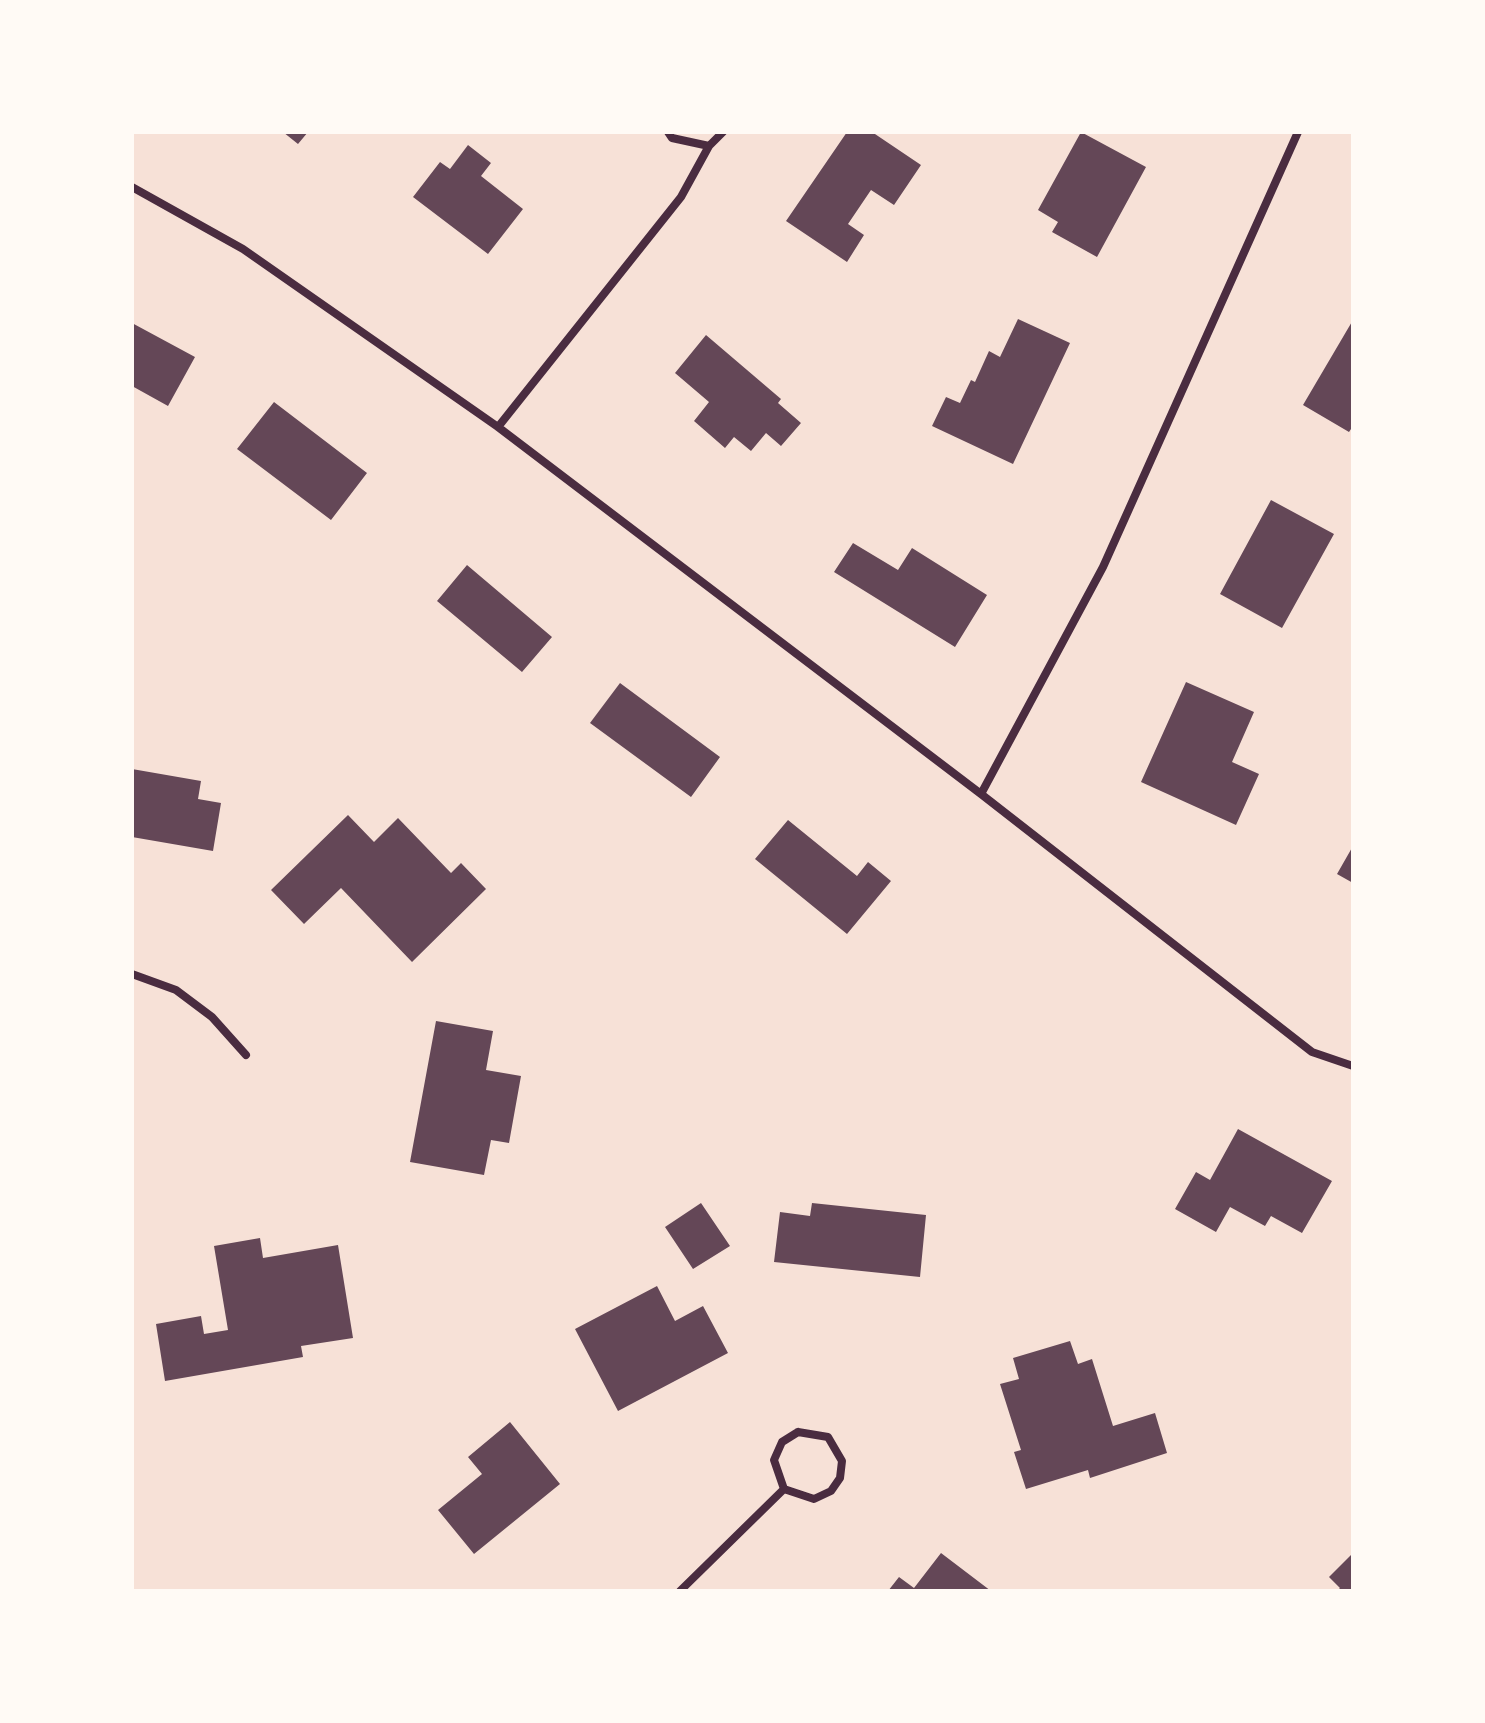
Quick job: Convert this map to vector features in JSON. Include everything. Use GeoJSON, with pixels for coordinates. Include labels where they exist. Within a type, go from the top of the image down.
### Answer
{"type":"FeatureCollection","features":[{"type":"Feature","properties":{"kind":"street"},"geometry":{"type":"LineString","coordinates":[[668,132],[672,138],[709,146]]}},
{"type":"Feature","properties":{"kind":"street"},"geometry":{"type":"LineString","coordinates":[[498,427],[681,197],[709,146],[723,132]]}},
{"type":"Feature","properties":{"kind":"street"},"geometry":{"type":"LineString","coordinates":[[981,794],[1103,567],[1298,132]]}},
{"type":"Feature","properties":{"kind":"street"},"geometry":{"type":"LineString","coordinates":[[132,187],[243,249],[498,427],[981,794],[1312,1052],[1353,1066]]}},
{"type":"Feature","properties":{"kind":"street"},"geometry":{"type":"LineString","coordinates":[[132,974],[176,990],[212,1017],[246,1055]]}},
{"type":"Feature","properties":{"kind":"street"},"geometry":{"type":"LineString","coordinates":[[798,1432],[828,1437],[842,1461],[840,1478],[831,1491],[814,1499],[784,1489],[774,1460],[782,1442],[798,1432]]}},
{"type":"Feature","properties":{"kind":"street"},"geometry":{"type":"LineString","coordinates":[[680,1591],[784,1489]]}},
{"type":"Feature","properties":{"kind":"building"},"geometry":{"type":"Polygon","coordinates":[[[283,132],[308,132],[298,144],[283,132]]]}},
{"type":"Feature","properties":{"kind":"building"},"geometry":{"type":"Polygon","coordinates":[[[847,132],[872,132],[921,165],[894,205],[871,190],[848,224],[864,235],[847,262],[786,221],[847,132]]]}},
{"type":"Feature","properties":{"kind":"building"},"geometry":{"type":"Polygon","coordinates":[[[1081,132],[1146,167],[1097,257],[1052,232],[1058,222],[1038,210],[1081,132]]]}},
{"type":"Feature","properties":{"kind":"building"},"geometry":{"type":"Polygon","coordinates":[[[468,145],[491,163],[481,176],[523,209],[488,254],[413,197],[440,162],[450,169],[468,145]]]}},
{"type":"Feature","properties":{"kind":"building"},"geometry":{"type":"Polygon","coordinates":[[[1018,319],[1070,343],[1013,464],[932,426],[946,397],[960,403],[971,380],[975,382],[989,351],[1000,357],[1018,319]]]}},
{"type":"Feature","properties":{"kind":"building"},"geometry":{"type":"Polygon","coordinates":[[[1353,320],[1353,426],[1349,432],[1303,405],[1353,320]]]}},
{"type":"Feature","properties":{"kind":"building"},"geometry":{"type":"Polygon","coordinates":[[[132,323],[195,357],[168,406],[132,386],[132,323]]]}},
{"type":"Feature","properties":{"kind":"building"},"geometry":{"type":"Polygon","coordinates":[[[706,335],[781,399],[778,403],[801,423],[781,446],[766,433],[751,451],[734,437],[725,448],[694,421],[709,402],[675,373],[706,335]]]}},
{"type":"Feature","properties":{"kind":"building"},"geometry":{"type":"Polygon","coordinates":[[[274,402],[367,473],[331,520],[237,449],[274,402]]]}},
{"type":"Feature","properties":{"kind":"building"},"geometry":{"type":"Polygon","coordinates":[[[1271,500],[1334,534],[1282,628],[1220,594],[1271,500]]]}},
{"type":"Feature","properties":{"kind":"building"},"geometry":{"type":"Polygon","coordinates":[[[853,543],[898,570],[912,548],[987,595],[955,647],[834,572],[853,543]]]}},
{"type":"Feature","properties":{"kind":"building"},"geometry":{"type":"Polygon","coordinates":[[[467,565],[552,637],[522,672],[437,601],[467,565]]]}},
{"type":"Feature","properties":{"kind":"building"},"geometry":{"type":"Polygon","coordinates":[[[1186,682],[1254,712],[1232,762],[1259,774],[1236,825],[1141,782],[1186,682]]]}},
{"type":"Feature","properties":{"kind":"building"},"geometry":{"type":"Polygon","coordinates":[[[620,683],[720,757],[691,797],[590,723],[620,683]]]}},
{"type":"Feature","properties":{"kind":"building"},"geometry":{"type":"Polygon","coordinates":[[[132,769],[201,781],[198,799],[221,803],[213,851],[132,837],[132,769]]]}},
{"type":"Feature","properties":{"kind":"building"},"geometry":{"type":"Polygon","coordinates":[[[348,815],[374,842],[398,818],[451,873],[461,863],[486,889],[412,962],[341,888],[304,924],[271,890],[348,815]]]}},
{"type":"Feature","properties":{"kind":"building"},"geometry":{"type":"Polygon","coordinates":[[[788,820],[857,876],[868,862],[891,881],[847,934],[755,859],[788,820]]]}},
{"type":"Feature","properties":{"kind":"building"},"geometry":{"type":"Polygon","coordinates":[[[1353,846],[1353,883],[1337,874],[1353,846]]]}},
{"type":"Feature","properties":{"kind":"building"},"geometry":{"type":"Polygon","coordinates":[[[436,1021],[493,1031],[486,1070],[521,1076],[509,1143],[491,1140],[484,1175],[410,1162],[436,1021]]]}},
{"type":"Feature","properties":{"kind":"building"},"geometry":{"type":"Polygon","coordinates":[[[1238,1129],[1332,1181],[1302,1233],[1271,1216],[1265,1226],[1230,1207],[1216,1232],[1175,1209],[1196,1172],[1210,1180],[1238,1129]]]}},
{"type":"Feature","properties":{"kind":"building"},"geometry":{"type":"Polygon","coordinates":[[[701,1203],[730,1246],[693,1269],[665,1227],[701,1203]]]}},
{"type":"Feature","properties":{"kind":"building"},"geometry":{"type":"Polygon","coordinates":[[[812,1203],[926,1215],[920,1277],[774,1262],[780,1212],[810,1216],[812,1203]]]}},
{"type":"Feature","properties":{"kind":"building"},"geometry":{"type":"Polygon","coordinates":[[[260,1238],[263,1258],[338,1245],[353,1338],[301,1346],[303,1357],[165,1381],[156,1324],[201,1316],[204,1334],[228,1330],[214,1246],[260,1238]]]}},
{"type":"Feature","properties":{"kind":"building"},"geometry":{"type":"Polygon","coordinates":[[[657,1286],[675,1321],[703,1306],[728,1353],[618,1411],[575,1329],[657,1286]]]}},
{"type":"Feature","properties":{"kind":"building"},"geometry":{"type":"Polygon","coordinates":[[[1070,1341],[1078,1364],[1092,1359],[1113,1426],[1155,1413],[1167,1453],[1090,1478],[1088,1470],[1026,1489],[1014,1452],[1021,1450],[1000,1384],[1019,1379],[1013,1358],[1070,1341]]]}},
{"type":"Feature","properties":{"kind":"building"},"geometry":{"type":"Polygon","coordinates":[[[510,1422],[560,1484],[474,1554],[438,1510],[482,1474],[468,1457],[510,1422]]]}},
{"type":"Feature","properties":{"kind":"building"},"geometry":{"type":"Polygon","coordinates":[[[941,1553],[991,1591],[888,1591],[899,1577],[914,1588],[941,1553]]]}},
{"type":"Feature","properties":{"kind":"building"},"geometry":{"type":"Polygon","coordinates":[[[1353,1553],[1353,1591],[1337,1591],[1340,1588],[1329,1577],[1353,1553]]]}}]}
